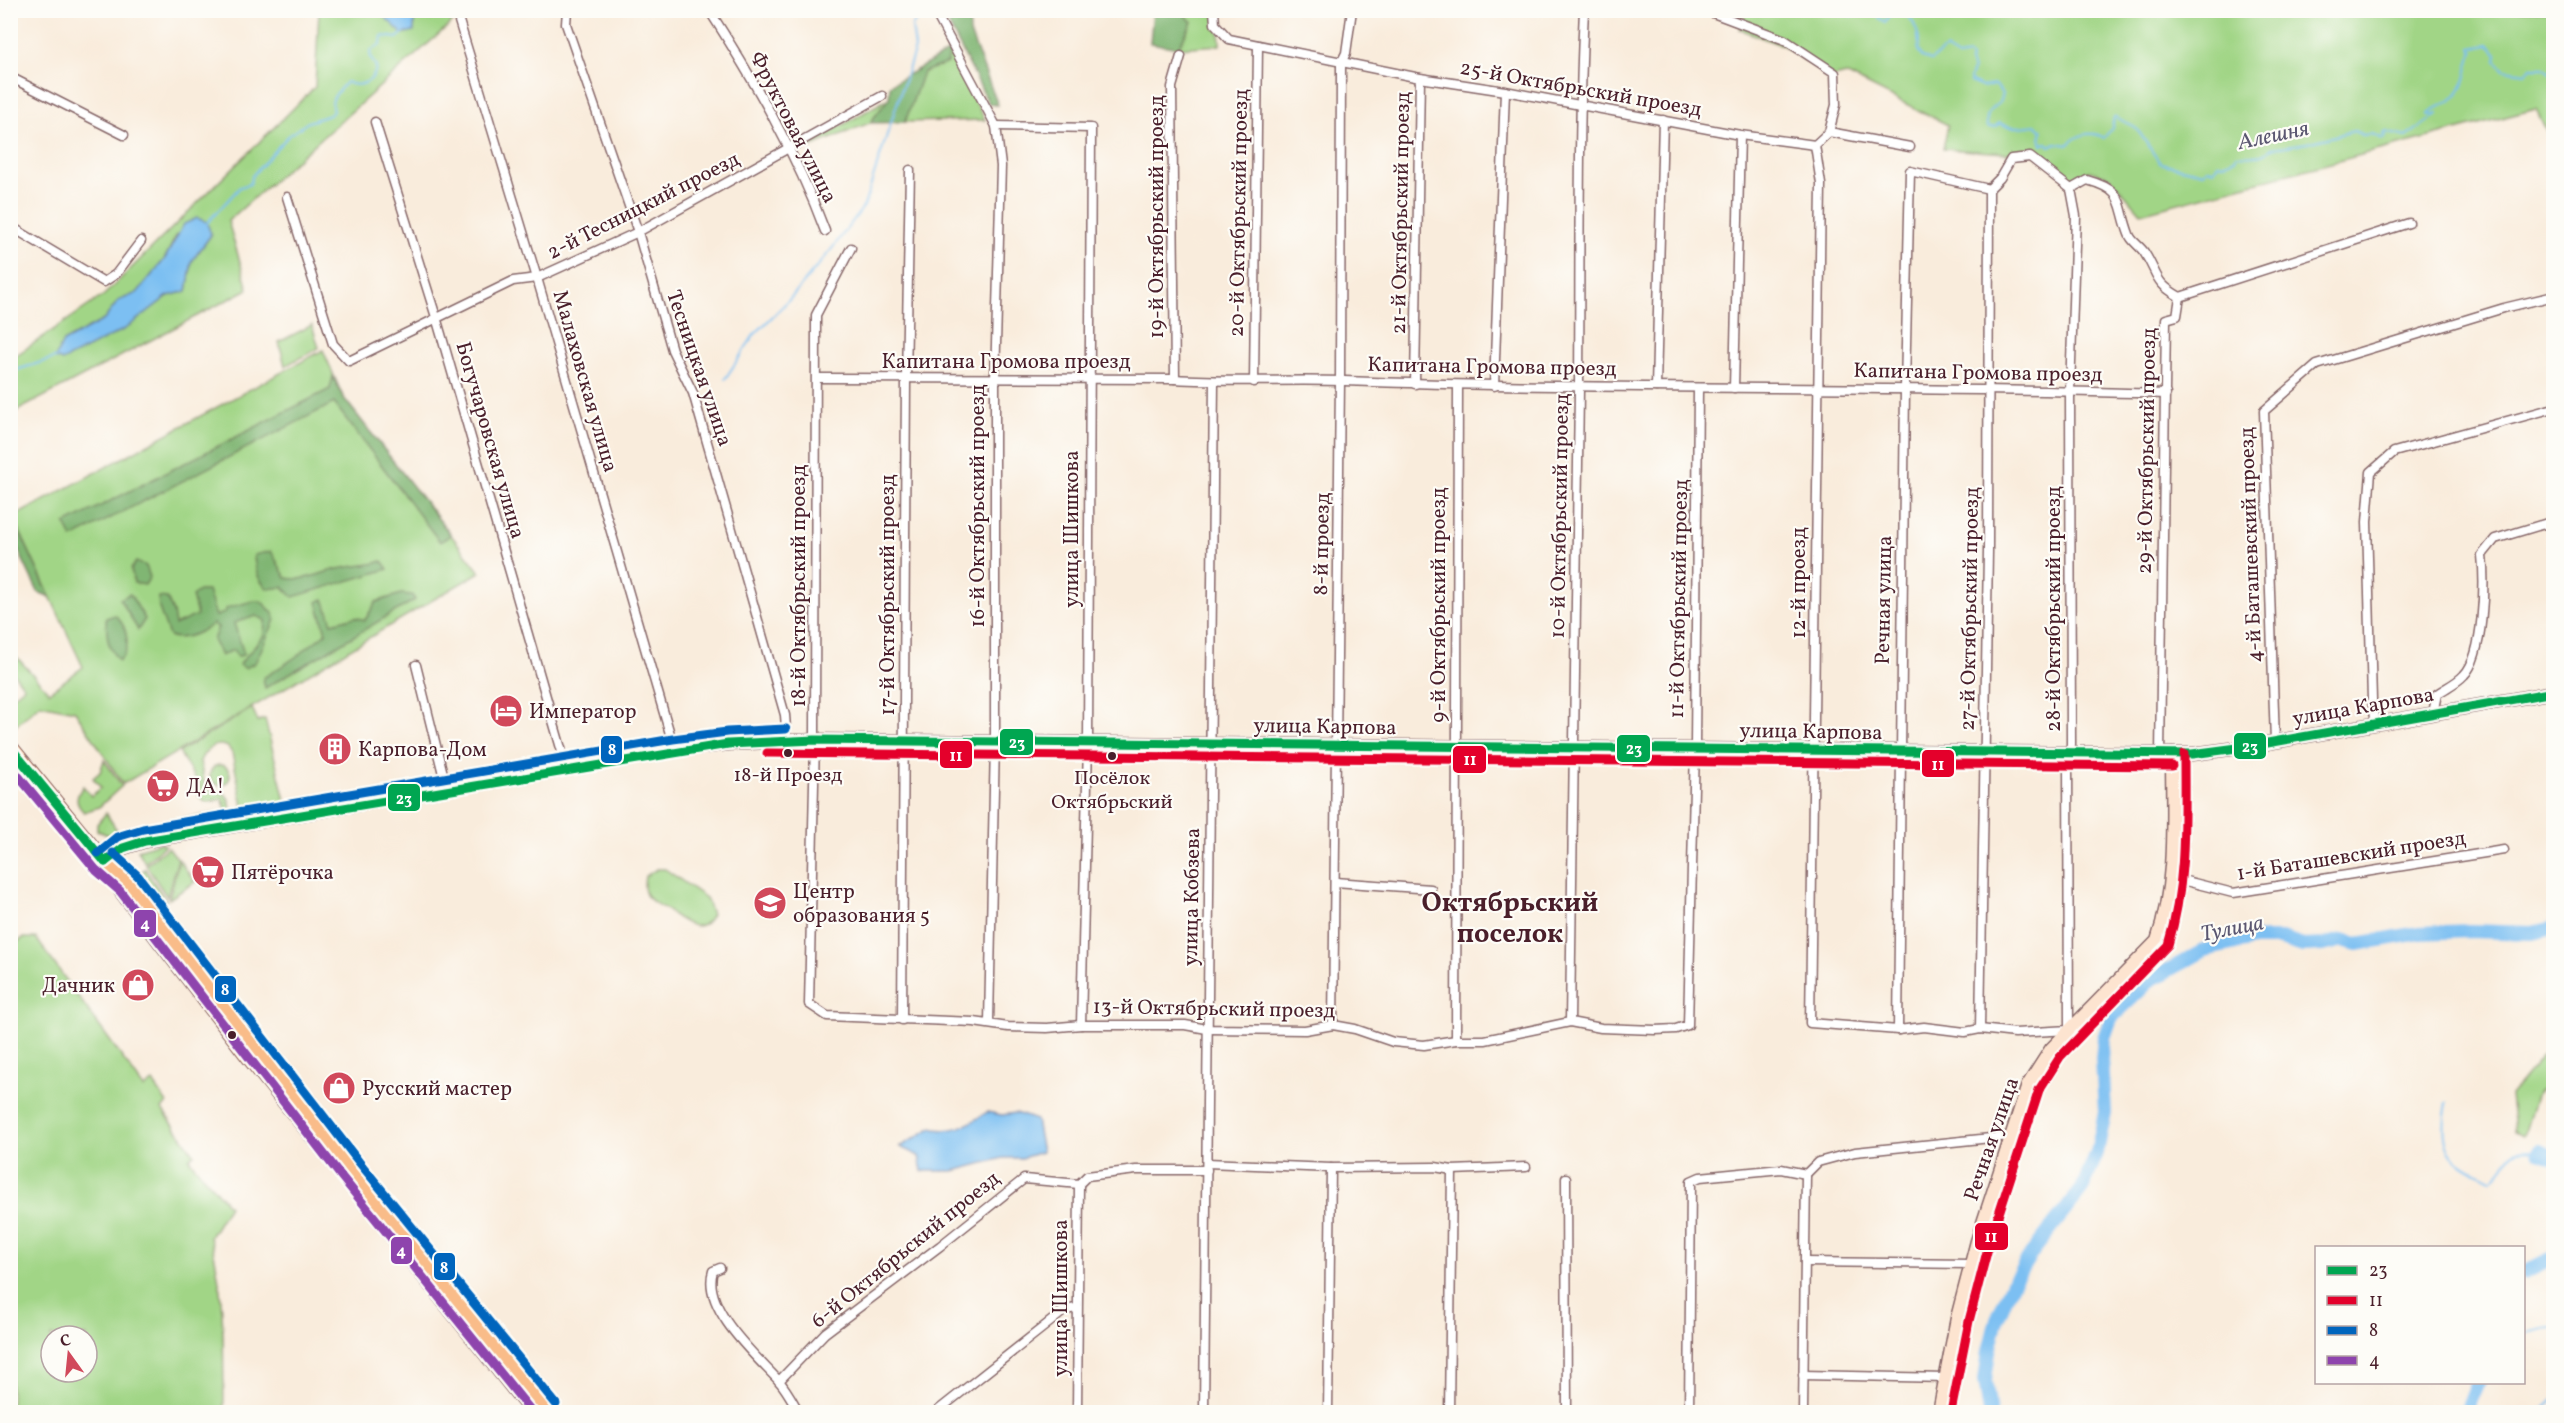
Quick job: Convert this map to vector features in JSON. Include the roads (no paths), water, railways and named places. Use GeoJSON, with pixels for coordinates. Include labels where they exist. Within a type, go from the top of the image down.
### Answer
{"type":"FeatureCollection","features":[{"type":"Feature","properties":{"kind":"main road","name":"улица Карпова"},"geometry":{"type":"LineString","coordinates":[[105,862],[123,848],[145,841],[728,744],[815,740],[2166,754],[2215,752],[2553,692]]}},
{"type":"Feature","properties":{"kind":"main road"},"geometry":{"type":"LineString","coordinates":[[10,746],[105,862],[129,883],[350,1169],[548,1413]]}},
{"type":"Feature","properties":{"kind":"main road","name":"29-й Октябрьский проезд"},"geometry":{"type":"LineString","coordinates":[[2069,1030],[2157,941],[2164,920],[2170,877],[2166,754]]}},
{"type":"Feature","properties":{"kind":"main road"},"geometry":{"type":"LineString","coordinates":[[105,862],[120,890],[226,1028],[532,1413]]}},
{"type":"Feature","properties":{"kind":"main road","name":"Речная улица"},"geometry":{"type":"LineString","coordinates":[[1940,1413],[1957,1318],[2010,1136],[2028,1085],[2051,1049],[2069,1030]]}},
{"type":"Feature","properties":{"kind":"street","name":"Тесницкая улица"},"geometry":{"type":"LineString","coordinates":[[567,10],[566,24],[638,232],[672,351],[693,393],[785,715],[788,741]]}},
{"type":"Feature","properties":{"kind":"street","name":"Фруктовая улица"},"geometry":{"type":"LineString","coordinates":[[709,10],[753,78],[813,199],[825,231]]}},
{"type":"Feature","properties":{"kind":"street"},"geometry":{"type":"LineString","coordinates":[[934,10],[996,126]]}},
{"type":"Feature","properties":{"kind":"street","name":"25-й Октябрьский проезд"},"geometry":{"type":"LineString","coordinates":[[1214,10],[1215,24],[1230,39],[1420,78],[1580,104],[1740,135],[1815,145]]}},
{"type":"Feature","properties":{"kind":"street"},"geometry":{"type":"LineString","coordinates":[[1341,63],[1346,53],[1352,10]]}},
{"type":"Feature","properties":{"kind":"street","name":"10-й Октябрьский проезд"},"geometry":{"type":"LineString","coordinates":[[1570,1022],[1572,748],[1579,388],[1580,104],[1584,10]]}},
{"type":"Feature","properties":{"kind":"street"},"geometry":{"type":"LineString","coordinates":[[1705,10],[1785,40],[1835,73],[1836,105],[1829,132],[1815,145]]}},
{"type":"Feature","properties":{"kind":"street","name":"Малаховская улица"},"geometry":{"type":"LineString","coordinates":[[459,21],[537,278],[675,751]]}},
{"type":"Feature","properties":{"kind":"street","name":"20-й Октябрьский проезд"},"geometry":{"type":"LineString","coordinates":[[1254,382],[1258,45]]}},
{"type":"Feature","properties":{"kind":"street","name":"19-й Октябрьский проезд"},"geometry":{"type":"LineString","coordinates":[[1175,379],[1172,87],[1181,56]]}},
{"type":"Feature","properties":{"kind":"street","name":"8-й проезд"},"geometry":{"type":"LineString","coordinates":[[1333,1025],[1341,63]]}},
{"type":"Feature","properties":{"kind":"street"},"geometry":{"type":"LineString","coordinates":[[10,77],[124,135]]}},
{"type":"Feature","properties":{"kind":"street","name":"21-й Октябрьский проезд"},"geometry":{"type":"LineString","coordinates":[[1415,384],[1420,78]]}},
{"type":"Feature","properties":{"kind":"street"},"geometry":{"type":"LineString","coordinates":[[1494,386],[1505,91]]}},
{"type":"Feature","properties":{"kind":"street","name":"2-й Тесницкий проезд"},"geometry":{"type":"LineString","coordinates":[[287,196],[333,344],[349,361],[513,281],[537,278],[638,232],[882,96]]}},
{"type":"Feature","properties":{"kind":"street"},"geometry":{"type":"LineString","coordinates":[[1656,387],[1662,120]]}},
{"type":"Feature","properties":{"kind":"street","name":"Богучаровская улица"},"geometry":{"type":"LineString","coordinates":[[375,122],[436,317],[567,769]]}},
{"type":"Feature","properties":{"kind":"street","name":"улица Шишкова"},"geometry":{"type":"LineString","coordinates":[[996,126],[1091,128],[1088,744],[1081,1025]]}},
{"type":"Feature","properties":{"kind":"street","name":"16-й Октябрьский проезд"},"geometry":{"type":"LineString","coordinates":[[988,1022],[995,742],[995,380],[1001,166],[996,126]]}},
{"type":"Feature","properties":{"kind":"street"},"geometry":{"type":"LineString","coordinates":[[1829,132],[1910,147]]}},
{"type":"Feature","properties":{"kind":"street"},"geometry":{"type":"LineString","coordinates":[[1734,388],[1740,135]]}},
{"type":"Feature","properties":{"kind":"street","name":"12-й проезд"},"geometry":{"type":"LineString","coordinates":[[1815,145],[1821,184],[1810,1023],[1898,1030]]}},
{"type":"Feature","properties":{"kind":"street"},"geometry":{"type":"LineString","coordinates":[[1989,189],[2000,178],[2011,159],[2030,158],[2071,189],[2087,180],[2105,185],[2119,198],[2129,236],[2143,251],[2162,287],[2180,297],[2409,223]]}},
{"type":"Feature","properties":{"kind":"street","name":"17-й Октябрьский проезд"},"geometry":{"type":"LineString","coordinates":[[902,1020],[906,379],[910,170]]}},
{"type":"Feature","properties":{"kind":"street","name":"Речная улица"},"geometry":{"type":"LineString","coordinates":[[1898,1030],[1905,388],[1910,171],[1989,189]]}},
{"type":"Feature","properties":{"kind":"street","name":"27-й Октябрьский проезд"},"geometry":{"type":"LineString","coordinates":[[1980,1029],[1985,753],[1989,189]]}},
{"type":"Feature","properties":{"kind":"street","name":"28-й Октябрьский проезд"},"geometry":{"type":"LineString","coordinates":[[2069,1030],[2070,391],[2076,216],[2071,189]]}},
{"type":"Feature","properties":{"kind":"street"},"geometry":{"type":"LineString","coordinates":[[10,226],[104,282],[116,274],[141,241]]}},
{"type":"Feature","properties":{"kind":"street","name":"18-й Октябрьский проезд"},"geometry":{"type":"LineString","coordinates":[[809,1004],[815,740],[816,315],[851,248]]}},
{"type":"Feature","properties":{"kind":"street","name":"4-й Баташевский проезд"},"geometry":{"type":"LineString","coordinates":[[2275,742],[2264,411],[2317,365],[2504,308],[2553,296]]}},
{"type":"Feature","properties":{"kind":"street","name":"29-й Октябрьский проезд"},"geometry":{"type":"LineString","coordinates":[[2166,754],[2166,319],[2177,316],[2180,297]]}},
{"type":"Feature","properties":{"kind":"street","name":"Капитана Громова проезд"},"geometry":{"type":"LineString","coordinates":[[817,378],[1175,379],[1579,388],[1905,388],[2166,394]]}},
{"type":"Feature","properties":{"kind":"street","name":"улица Кобзева"},"geometry":{"type":"LineString","coordinates":[[1204,1413],[1214,381]]}},
{"type":"Feature","properties":{"kind":"street","name":"9-й Октябрьский проезд"},"geometry":{"type":"LineString","coordinates":[[1456,1040],[1455,747],[1458,385]]}},
{"type":"Feature","properties":{"kind":"street","name":"11-й Октябрьский проезд"},"geometry":{"type":"LineString","coordinates":[[1688,1025],[1695,748],[1698,388]]}},
{"type":"Feature","properties":{"kind":"street"},"geometry":{"type":"LineString","coordinates":[[2376,723],[2372,700],[2367,522],[2371,472],[2394,452],[2553,408]]}},
{"type":"Feature","properties":{"kind":"street"},"geometry":{"type":"LineString","coordinates":[[2433,713],[2437,694],[2465,675],[2476,649],[2483,596],[2482,555],[2495,538],[2553,521]]}},
{"type":"Feature","properties":{"kind":"street"},"geometry":{"type":"LineString","coordinates":[[416,664],[447,790]]}},
{"type":"Feature","properties":{"kind":"street","name":"1-й Баташевский проезд"},"geometry":{"type":"LineString","coordinates":[[2170,877],[2233,893],[2504,850]]}},
{"type":"Feature","properties":{"kind":"street"},"geometry":{"type":"LineString","coordinates":[[1335,882],[1431,889]]}},
{"type":"Feature","properties":{"kind":"street","name":"13-й Октябрьский проезд"},"geometry":{"type":"LineString","coordinates":[[809,1004],[827,1016],[988,1022],[1008,1027],[1185,1026],[1207,1029],[1305,1030],[1333,1025],[1355,1029],[1393,1042],[1424,1045],[1456,1040],[1485,1040],[1570,1022],[1601,1028],[1655,1030],[1676,1029],[1688,1025]]}},
{"type":"Feature","properties":{"kind":"street"},"geometry":{"type":"LineString","coordinates":[[1898,1030],[1924,1027],[1965,1032],[1980,1029],[2015,1033],[2069,1030]]}},
{"type":"Feature","properties":{"kind":"street"},"geometry":{"type":"LineString","coordinates":[[1803,1413],[1806,1174],[1818,1162],[1855,1152],[2010,1136]]}},
{"type":"Feature","properties":{"kind":"street","name":"6-й Октябрьский проезд"},"geometry":{"type":"LineString","coordinates":[[779,1381],[825,1334],[1024,1179],[1079,1184],[1087,1176],[1136,1170],[1207,1166],[1435,1167],[1452,1170],[1526,1167]]}},
{"type":"Feature","properties":{"kind":"street"},"geometry":{"type":"LineString","coordinates":[[1328,1413],[1331,1168]]}},
{"type":"Feature","properties":{"kind":"street"},"geometry":{"type":"LineString","coordinates":[[1449,1413],[1452,1170]]}},
{"type":"Feature","properties":{"kind":"street"},"geometry":{"type":"LineString","coordinates":[[1689,1413],[1691,1181],[1700,1177],[1781,1170],[1806,1174]]}},
{"type":"Feature","properties":{"kind":"street"},"geometry":{"type":"LineString","coordinates":[[1566,1178],[1567,1413]]}},
{"type":"Feature","properties":{"kind":"street","name":"улица Шишкова"},"geometry":{"type":"LineString","coordinates":[[1077,1413],[1076,1308],[1079,1297],[1077,1272],[1079,1184]]}},
{"type":"Feature","properties":{"kind":"street"},"geometry":{"type":"LineString","coordinates":[[1805,1262],[1971,1264]]}},
{"type":"Feature","properties":{"kind":"street"},"geometry":{"type":"LineString","coordinates":[[720,1268],[713,1271],[711,1279],[722,1313],[757,1360],[779,1381],[799,1413]]}},
{"type":"Feature","properties":{"kind":"street"},"geometry":{"type":"LineString","coordinates":[[936,1413],[1065,1310],[1076,1308]]}},
{"type":"Feature","properties":{"kind":"street"},"geometry":{"type":"LineString","coordinates":[[1803,1375],[1946,1378]]}},
{"type":"Feature","properties":{"kind":"water"},"geometry":{"type":"Polygon","coordinates":[[[381,11],[419,11],[414,13],[414,31],[402,34],[381,11]]]}},
{"type":"Feature","properties":{"kind":"water"},"geometry":{"type":"Polygon","coordinates":[[[197,218],[207,222],[211,235],[192,261],[187,291],[168,296],[125,329],[62,361],[55,358],[63,342],[104,320],[118,301],[137,293],[164,260],[184,224],[197,218]]]}},
{"type":"Feature","properties":{"kind":"water"},"geometry":{"type":"Polygon","coordinates":[[[987,1112],[1002,1115],[1016,1113],[1036,1120],[1042,1152],[1022,1158],[1003,1158],[954,1171],[922,1171],[919,1156],[900,1147],[931,1128],[946,1130],[960,1127],[987,1112]]]}},
{"type":"Feature","properties":{"kind":"waterway","name":"Алешня"},"geometry":{"type":"LineString","coordinates":[[1843,10],[1851,16],[1858,12],[1878,13],[1879,18],[1885,22],[1892,12],[1905,14],[1914,24],[1918,37],[1918,50],[1922,57],[1931,60],[1945,49],[1958,57],[1968,55],[1971,58],[1973,70],[1971,82],[1982,87],[1996,85],[2002,94],[1999,103],[1989,113],[1988,127],[1995,127],[1999,123],[2012,127],[2036,125],[2042,131],[2040,138],[2042,144],[2068,145],[2085,134],[2095,134],[2104,138],[2112,128],[2114,117],[2116,117],[2137,129],[2160,163],[2203,173],[2207,168],[2214,170],[2218,163],[2223,164],[2235,159],[2236,155],[2256,156],[2272,148],[2308,143],[2354,131],[2363,135],[2372,134],[2383,139],[2386,132],[2406,137],[2438,114],[2429,115],[2430,112],[2455,97],[2459,92],[2473,52],[2471,48],[2489,45],[2497,54],[2496,61],[2504,70],[2526,73],[2530,68],[2544,68],[2554,75]]}},
{"type":"Feature","properties":{"kind":"waterway"},"geometry":{"type":"LineString","coordinates":[[725,379],[754,335],[789,300],[864,206],[915,48],[912,26],[924,11]]}},
{"type":"Feature","properties":{"kind":"waterway"},"geometry":{"type":"LineString","coordinates":[[206,224],[240,187],[250,184],[252,176],[288,136],[308,122],[330,115],[333,111],[333,99],[346,82],[357,85],[370,80],[376,66],[371,59],[370,51],[381,44],[382,36],[397,38],[403,33]]}},
{"type":"Feature","properties":{"kind":"waterway"},"geometry":{"type":"LineString","coordinates":[[10,372],[58,357]]}},
{"type":"Feature","properties":{"kind":"waterway","name":"Тулица"},"geometry":{"type":"LineString","coordinates":[[1990,1412],[1985,1380],[1997,1319],[2013,1282],[2034,1250],[2082,1189],[2097,1153],[2105,1112],[2102,1059],[2104,1038],[2111,1018],[2152,979],[2205,950],[2254,939],[2281,939],[2303,946],[2323,945],[2343,940],[2357,944],[2419,933],[2470,931],[2532,933],[2554,928]]}},
{"type":"Feature","properties":{"kind":"waterway"},"geometry":{"type":"LineString","coordinates":[[2447,1103],[2444,1132],[2446,1143],[2450,1152],[2466,1167],[2492,1179],[2513,1153],[2526,1150],[2539,1151]]}},
{"type":"Feature","properties":{"kind":"waterway"},"geometry":{"type":"LineString","coordinates":[[2539,1151],[2554,1157]]}},
{"type":"Feature","properties":{"kind":"waterway"},"geometry":{"type":"LineString","coordinates":[[2525,1272],[2554,1257]]}},
{"type":"Feature","properties":{"kind":"waterway"},"geometry":{"type":"LineString","coordinates":[[2525,1332],[2554,1328]]}},
{"type":"Feature","properties":{"kind":"waterway"},"geometry":{"type":"LineString","coordinates":[[2466,1412],[2477,1384]]}},
{"type":"Feature","properties":{"kind":"waterway"},"geometry":{"type":"LineString","coordinates":[[2541,1412],[2554,1400]]}},
{"type":"Feature","properties":{"kind":"place","name":"Император"},"geometry":{"type":"Point","coordinates":[506,711]}},
{"type":"Feature","properties":{"kind":"place","name":"Карпова-Дом"},"geometry":{"type":"Point","coordinates":[335,749]}},
{"type":"Feature","properties":{"kind":"place","name":"18-й Проезд"},"geometry":{"type":"Point","coordinates":[788,753]}},
{"type":"Feature","properties":{"kind":"place","name":"Посёлок Октябрьский"},"geometry":{"type":"Point","coordinates":[1112,756]}},
{"type":"Feature","properties":{"kind":"place","name":"ДА!"},"geometry":{"type":"Point","coordinates":[163,786]}},
{"type":"Feature","properties":{"kind":"place","name":"Пятёрочка"},"geometry":{"type":"Point","coordinates":[208,872]}},
{"type":"Feature","properties":{"kind":"place","name":"Центр образования 5"},"geometry":{"type":"Point","coordinates":[770,903]}},
{"type":"Feature","properties":{"kind":"place","name":"Дачник"},"geometry":{"type":"Point","coordinates":[138,985]}},
{"type":"Feature","properties":{"kind":"place","name":"Русский мастер"},"geometry":{"type":"Point","coordinates":[339,1088]}},
{"type":"Feature","properties":{"kind":"district","name":"Октябрьский поселок"},"geometry":{"type":"Point","coordinates":[1510,918]}}]}
